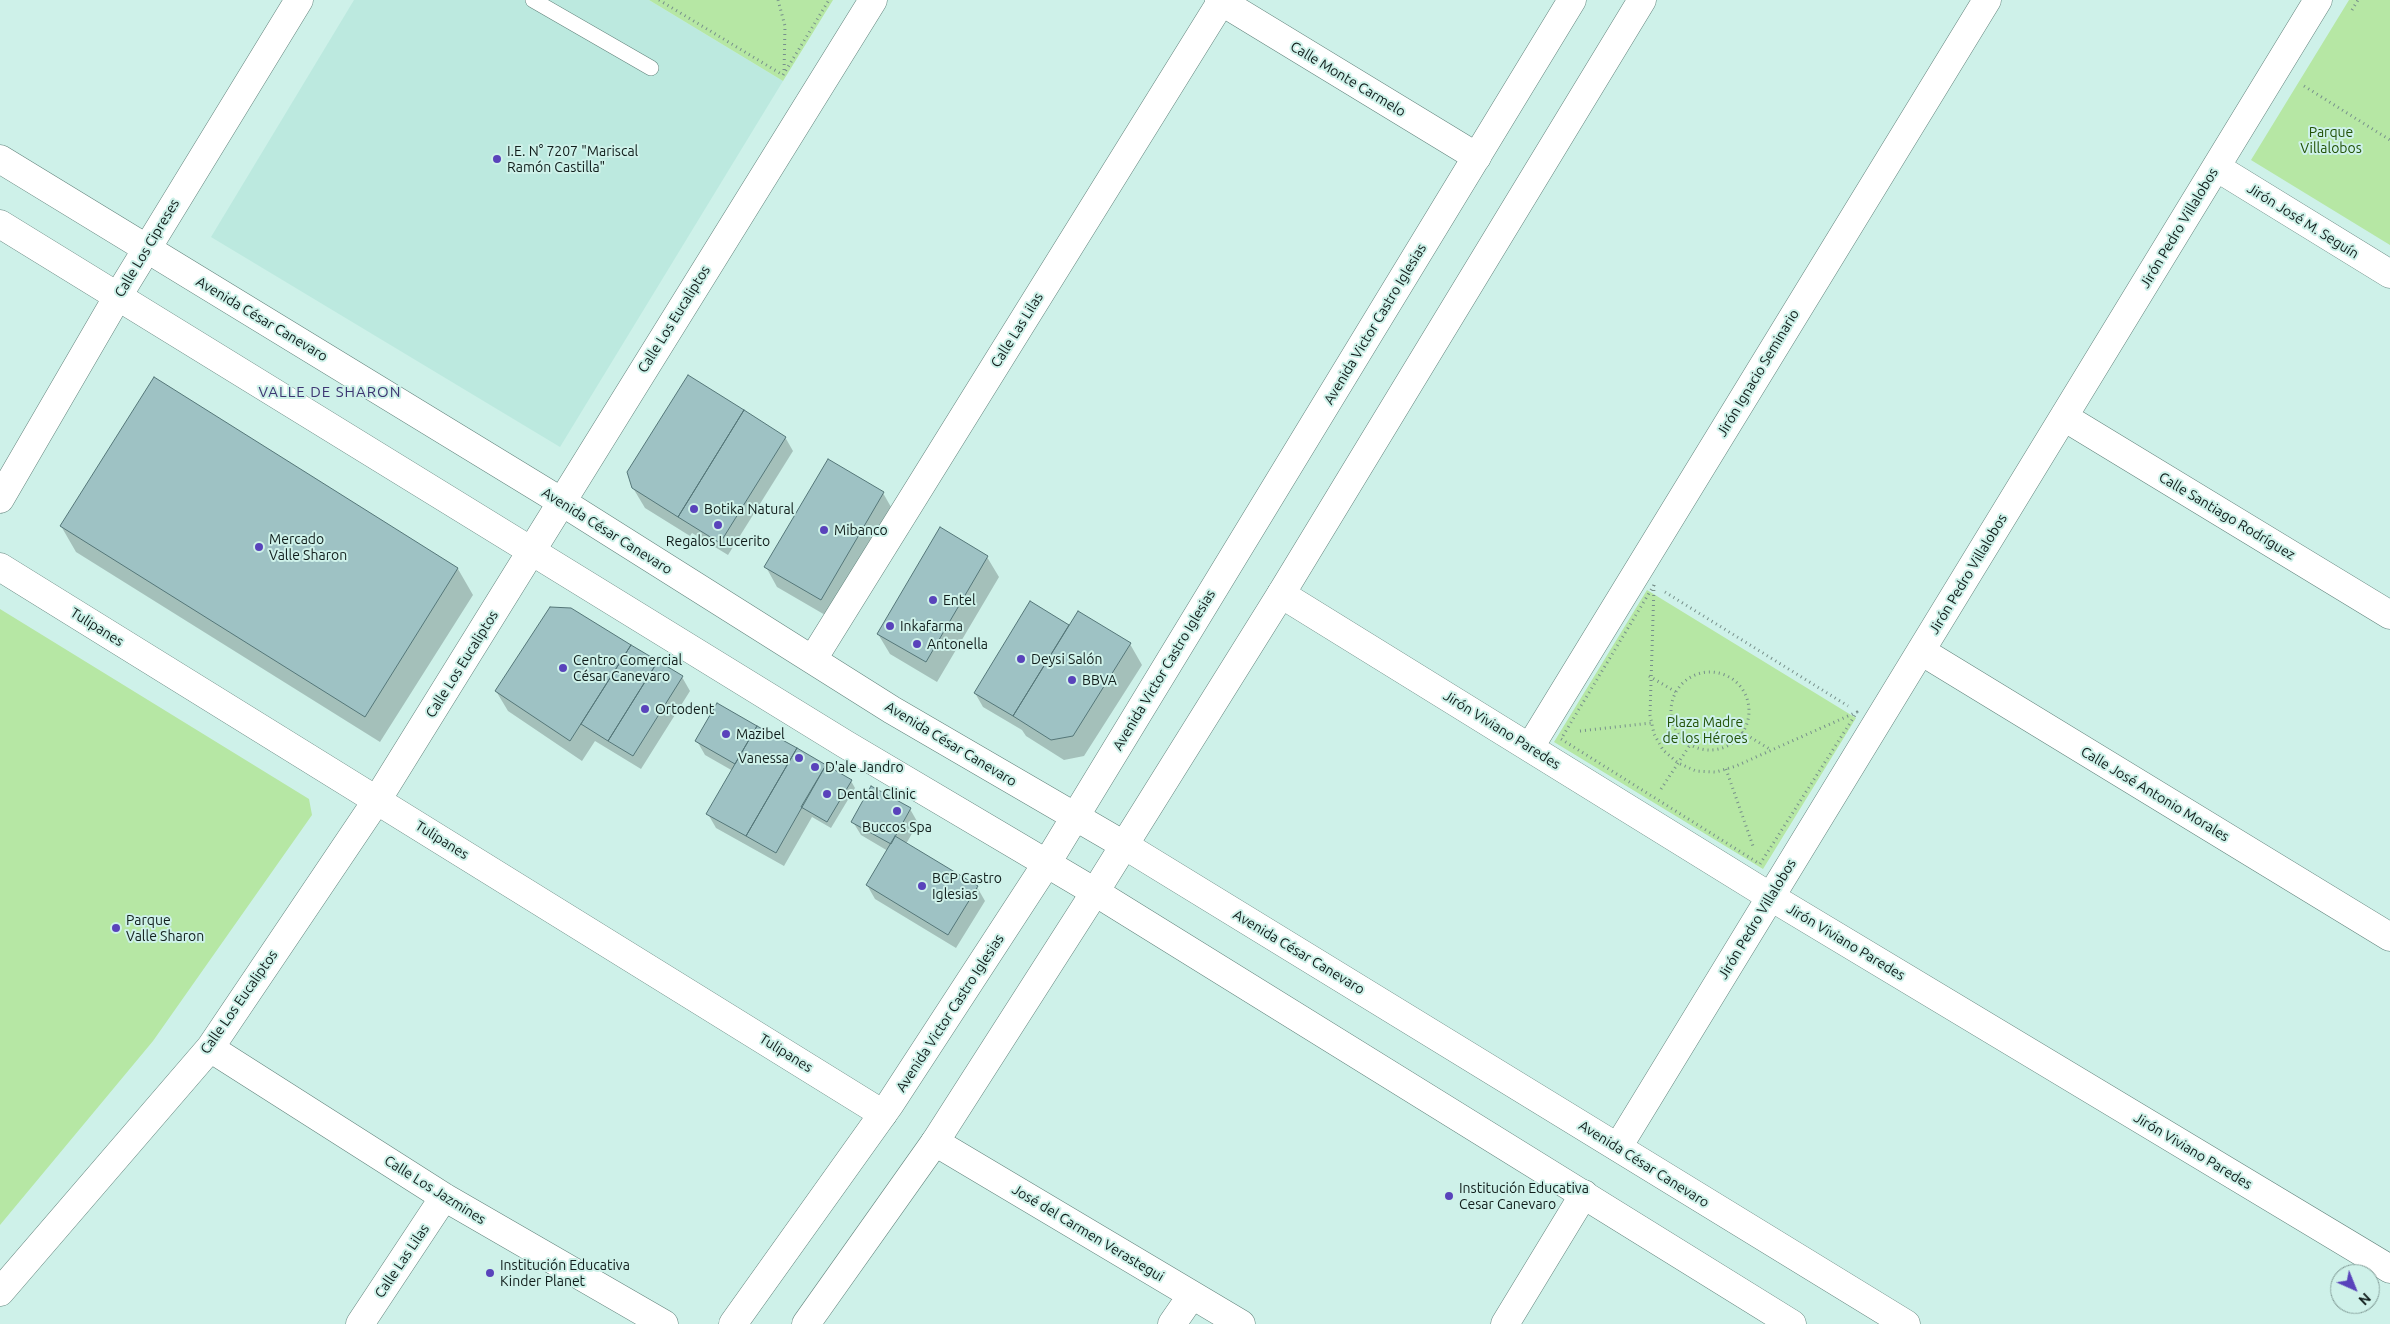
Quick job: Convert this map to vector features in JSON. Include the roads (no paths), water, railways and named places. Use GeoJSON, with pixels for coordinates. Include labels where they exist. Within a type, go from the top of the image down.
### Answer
{"type":"FeatureCollection","features":[{"type":"Feature","properties":{"kind":"street","name":"Calle Los Cipreses"},"geometry":{"type":"LineString","coordinates":[[0,499],[146,249],[300,0]]}},
{"type":"Feature","properties":{"kind":"street","name":"Calle Los Eucaliptos"},"geometry":{"type":"LineString","coordinates":[[0,1292],[210,1048],[377,800],[873,0]]}},
{"type":"Feature","properties":{"kind":"street","name":"Avenida Victor Castro Iglesias"},"geometry":{"type":"LineString","coordinates":[[733,1324],[883,1114],[1047,864],[1572,0]]}},
{"type":"Feature","properties":{"kind":"street"},"geometry":{"type":"LineString","coordinates":[[806,1324],[935,1142],[1095,892],[1281,594],[1642,0]]}},
{"type":"Feature","properties":{"kind":"street","name":"Jirón Ignacio Seminario"},"geometry":{"type":"LineString","coordinates":[[1534,741],[1645,579],[1987,0]]}},
{"type":"Feature","properties":{"kind":"street","name":"Jirón Pedro Villalobos"},"geometry":{"type":"LineString","coordinates":[[1618,1147],[1771,897],[1866,718],[1921,650],[2318,0]]}},
{"type":"Feature","properties":{"kind":"street","name":"Calle Monte Carmelo"},"geometry":{"type":"LineString","coordinates":[[1220,1],[1477,157]]}},
{"type":"Feature","properties":{"kind":"street","name":"Calle Las Lilas"},"geometry":{"type":"LineString","coordinates":[[813,659],[1220,1]]}},
{"type":"Feature","properties":{"kind":"street","name":"Avenida César Canevaro"},"geometry":{"type":"LineString","coordinates":[[0,159],[562,502],[892,710],[1124,845],[1906,1324]]}},
{"type":"Feature","properties":{"kind":"street","name":"Jirón José M. Seguín"},"geometry":{"type":"LineString","coordinates":[[2216,167],[2390,274]]}},
{"type":"Feature","properties":{"kind":"street"},"geometry":{"type":"LineString","coordinates":[[0,224],[845,744],[1095,892],[1792,1324]]}},
{"type":"Feature","properties":{"kind":"street","name":"Calle Santiago Rodríguez"},"geometry":{"type":"LineString","coordinates":[[2064,417],[2390,615]]}},
{"type":"Feature","properties":{"kind":"street","name":"Tulipanes"},"geometry":{"type":"LineString","coordinates":[[0,567],[883,1114]]}},
{"type":"Feature","properties":{"kind":"street","name":"Jirón Viviano Paredes"},"geometry":{"type":"LineString","coordinates":[[1281,594],[1649,808],[1771,897],[2390,1269]]}},
{"type":"Feature","properties":{"kind":"street","name":"Calle José Antonio Morales"},"geometry":{"type":"LineString","coordinates":[[1921,650],[2390,937]]}},
{"type":"Feature","properties":{"kind":"street","name":"Calle Los Jazmines"},"geometry":{"type":"LineString","coordinates":[[210,1048],[444,1197],[664,1324]]}},
{"type":"Feature","properties":{"kind":"street","name":"José del Carmen Verastegui"},"geometry":{"type":"LineString","coordinates":[[935,1142],[1241,1324]]}},
{"type":"Feature","properties":{"kind":"street"},"geometry":{"type":"LineString","coordinates":[[1505,1324],[1584,1194]]}},
{"type":"Feature","properties":{"kind":"street","name":"Calle Las Lilas"},"geometry":{"type":"LineString","coordinates":[[360,1324],[444,1197]]}},
{"type":"Feature","properties":{"kind":"street"},"geometry":{"type":"LineString","coordinates":[[1172,1324],[1192,1295]]}},
{"type":"Feature","properties":{"kind":"lane"},"geometry":{"type":"LineString","coordinates":[[533,0],[651,68]]}},
{"type":"Feature","properties":{"kind":"place","name":"I.E. N° 7207 \"Mariscal Ramón Castilla\""},"geometry":{"type":"Point","coordinates":[497,159]}},
{"type":"Feature","properties":{"kind":"place","name":"Botika Natural"},"geometry":{"type":"Point","coordinates":[694,509]}},
{"type":"Feature","properties":{"kind":"place","name":"Regalos Lucerito"},"geometry":{"type":"Point","coordinates":[718,525]}},
{"type":"Feature","properties":{"kind":"place","name":"Mibanco"},"geometry":{"type":"Point","coordinates":[824,530]}},
{"type":"Feature","properties":{"kind":"place","name":"Mercado Valle Sharon"},"geometry":{"type":"Point","coordinates":[259,547]}},
{"type":"Feature","properties":{"kind":"place","name":"Entel"},"geometry":{"type":"Point","coordinates":[933,600]}},
{"type":"Feature","properties":{"kind":"place","name":"Inkafarma"},"geometry":{"type":"Point","coordinates":[890,626]}},
{"type":"Feature","properties":{"kind":"place","name":"Antonella"},"geometry":{"type":"Point","coordinates":[917,644]}},
{"type":"Feature","properties":{"kind":"place","name":"Deysi Salón"},"geometry":{"type":"Point","coordinates":[1021,659]}},
{"type":"Feature","properties":{"kind":"place","name":"Centro Comercial César Canevaro"},"geometry":{"type":"Point","coordinates":[563,668]}},
{"type":"Feature","properties":{"kind":"place","name":"BBVA"},"geometry":{"type":"Point","coordinates":[1072,680]}},
{"type":"Feature","properties":{"kind":"place","name":"Ortodent"},"geometry":{"type":"Point","coordinates":[645,709]}},
{"type":"Feature","properties":{"kind":"place","name":"Mazibel"},"geometry":{"type":"Point","coordinates":[726,734]}},
{"type":"Feature","properties":{"kind":"place","name":"Vanessa"},"geometry":{"type":"Point","coordinates":[799,758]}},
{"type":"Feature","properties":{"kind":"place","name":"D'ale Jandro"},"geometry":{"type":"Point","coordinates":[815,767]}},
{"type":"Feature","properties":{"kind":"place","name":"Dental Clinic"},"geometry":{"type":"Point","coordinates":[827,794]}},
{"type":"Feature","properties":{"kind":"place","name":"Buccos Spa"},"geometry":{"type":"Point","coordinates":[897,811]}},
{"type":"Feature","properties":{"kind":"place","name":"BCP Castro Iglesias"},"geometry":{"type":"Point","coordinates":[922,886]}},
{"type":"Feature","properties":{"kind":"place","name":"Parque Valle Sharon"},"geometry":{"type":"Point","coordinates":[116,928]}},
{"type":"Feature","properties":{"kind":"place","name":"Institución Educativa Cesar Canevaro"},"geometry":{"type":"Point","coordinates":[1449,1196]}},
{"type":"Feature","properties":{"kind":"place","name":"Institución Educativa Kinder Planet"},"geometry":{"type":"Point","coordinates":[490,1273]}},
{"type":"Feature","properties":{"kind":"district","name":"VALLE DE SHARON"},"geometry":{"type":"Point","coordinates":[330,392]}},
{"type":"Feature","properties":{"kind":"park label","name":"Parque Villalobos"},"geometry":{"type":"Point","coordinates":[2331,140]}},
{"type":"Feature","properties":{"kind":"park label","name":"Plaza Madre de los Héroes"},"geometry":{"type":"Point","coordinates":[1705,730]}}]}
